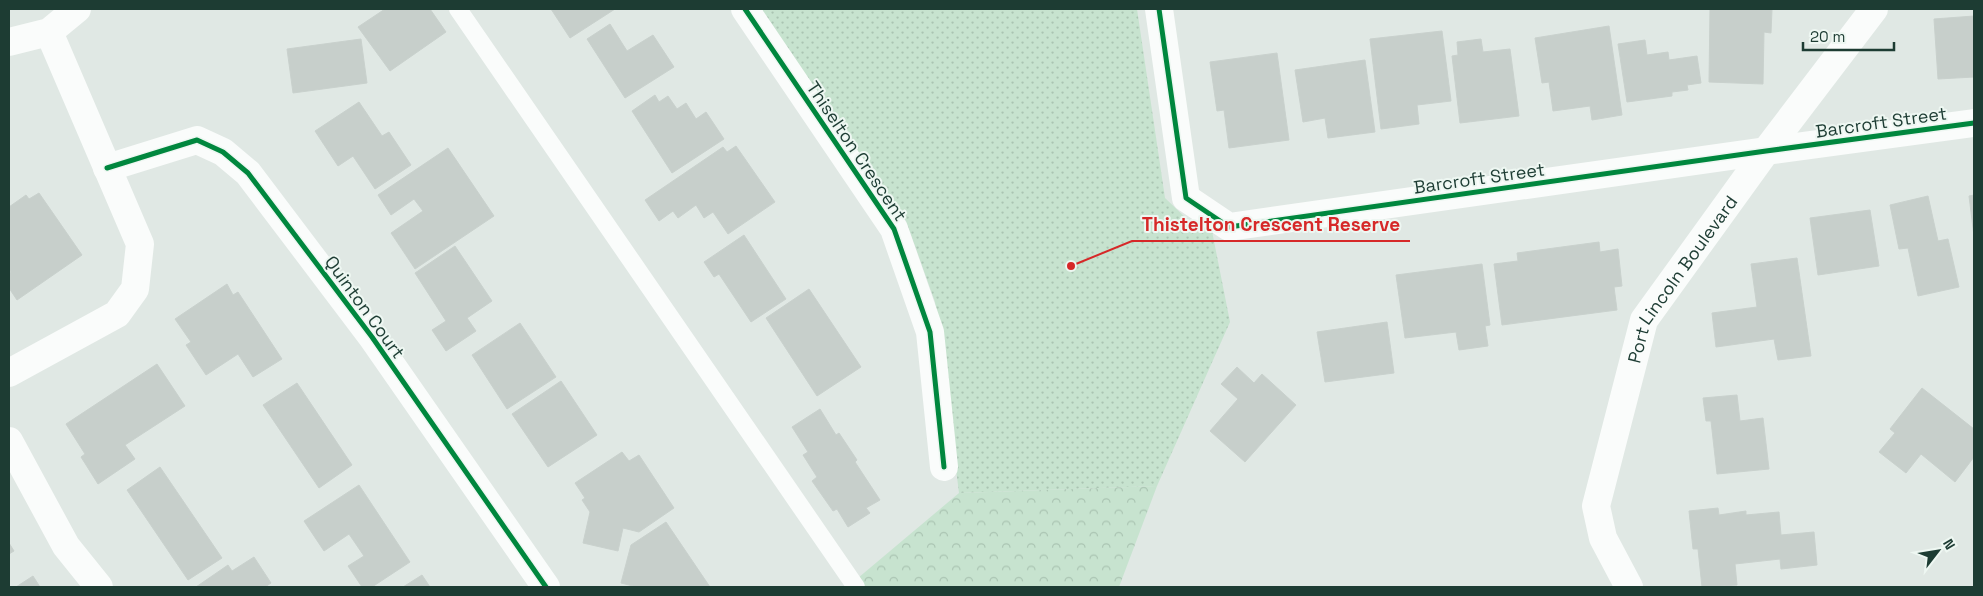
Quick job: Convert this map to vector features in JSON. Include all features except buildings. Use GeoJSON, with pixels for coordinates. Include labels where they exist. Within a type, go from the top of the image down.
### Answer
{"type":"FeatureCollection","features":[{"type":"Feature","properties":{"kind":"street"},"geometry":{"type":"LineString","coordinates":[[9,42],[48,32],[77,9]]}},
{"type":"Feature","properties":{"kind":"street","name":"Thiselton Crescent"},"geometry":{"type":"LineString","coordinates":[[744,9],[894,229],[930,332],[944,467]]}},
{"type":"Feature","properties":{"kind":"street","name":"Barcroft Street"},"geometry":{"type":"LineString","coordinates":[[1159,9],[1186,198],[1230,227],[1974,123]]}},
{"type":"Feature","properties":{"kind":"street","name":"Port Lincoln Boulevard"},"geometry":{"type":"LineString","coordinates":[[1629,587],[1603,538],[1596,506],[1644,320],[1766,151],[1874,9]]}},
{"type":"Feature","properties":{"kind":"street"},"geometry":{"type":"LineString","coordinates":[[9,373],[117,314],[135,288],[140,244],[48,32]]}},
{"type":"Feature","properties":{"kind":"street","name":"Quinton Court"},"geometry":{"type":"LineString","coordinates":[[107,168],[196,140],[223,152],[248,174],[372,337],[546,587]]}},
{"type":"Feature","properties":{"kind":"street"},"geometry":{"type":"LineString","coordinates":[[9,441],[66,546],[99,587]]}},
{"type":"Feature","properties":{"kind":"lane"},"geometry":{"type":"LineString","coordinates":[[458,9],[856,587]]}},
{"type":"Feature","properties":{"kind":"green space"},"geometry":{"type":"Polygon","coordinates":[[[760,9],[1137,9],[1165,198],[1189,221],[1212,231],[1230,322],[1157,486],[959,493],[935,302],[906,221],[760,9]]]}},
{"type":"Feature","properties":{"kind":"green space"},"geometry":{"type":"Polygon","coordinates":[[[1157,486],[1119,587],[864,587],[858,578],[959,493],[1157,486]]]}},
{"type":"Feature","properties":{"kind":"cycle path"},"geometry":{"type":"LineString","coordinates":[[745,9],[894,229],[930,332],[944,467]]}},
{"type":"Feature","properties":{"kind":"cycle path"},"geometry":{"type":"LineString","coordinates":[[1159,9],[1186,198],[1229,227],[1974,123]]}},
{"type":"Feature","properties":{"kind":"cycle path"},"geometry":{"type":"LineString","coordinates":[[107,168],[197,140],[223,152],[248,173],[372,337],[546,587]]}},
{"type":"Feature","properties":{"kind":"place","name":"Thistelton Crescent Reserve"},"geometry":{"type":"Point","coordinates":[1071,266]}}]}
